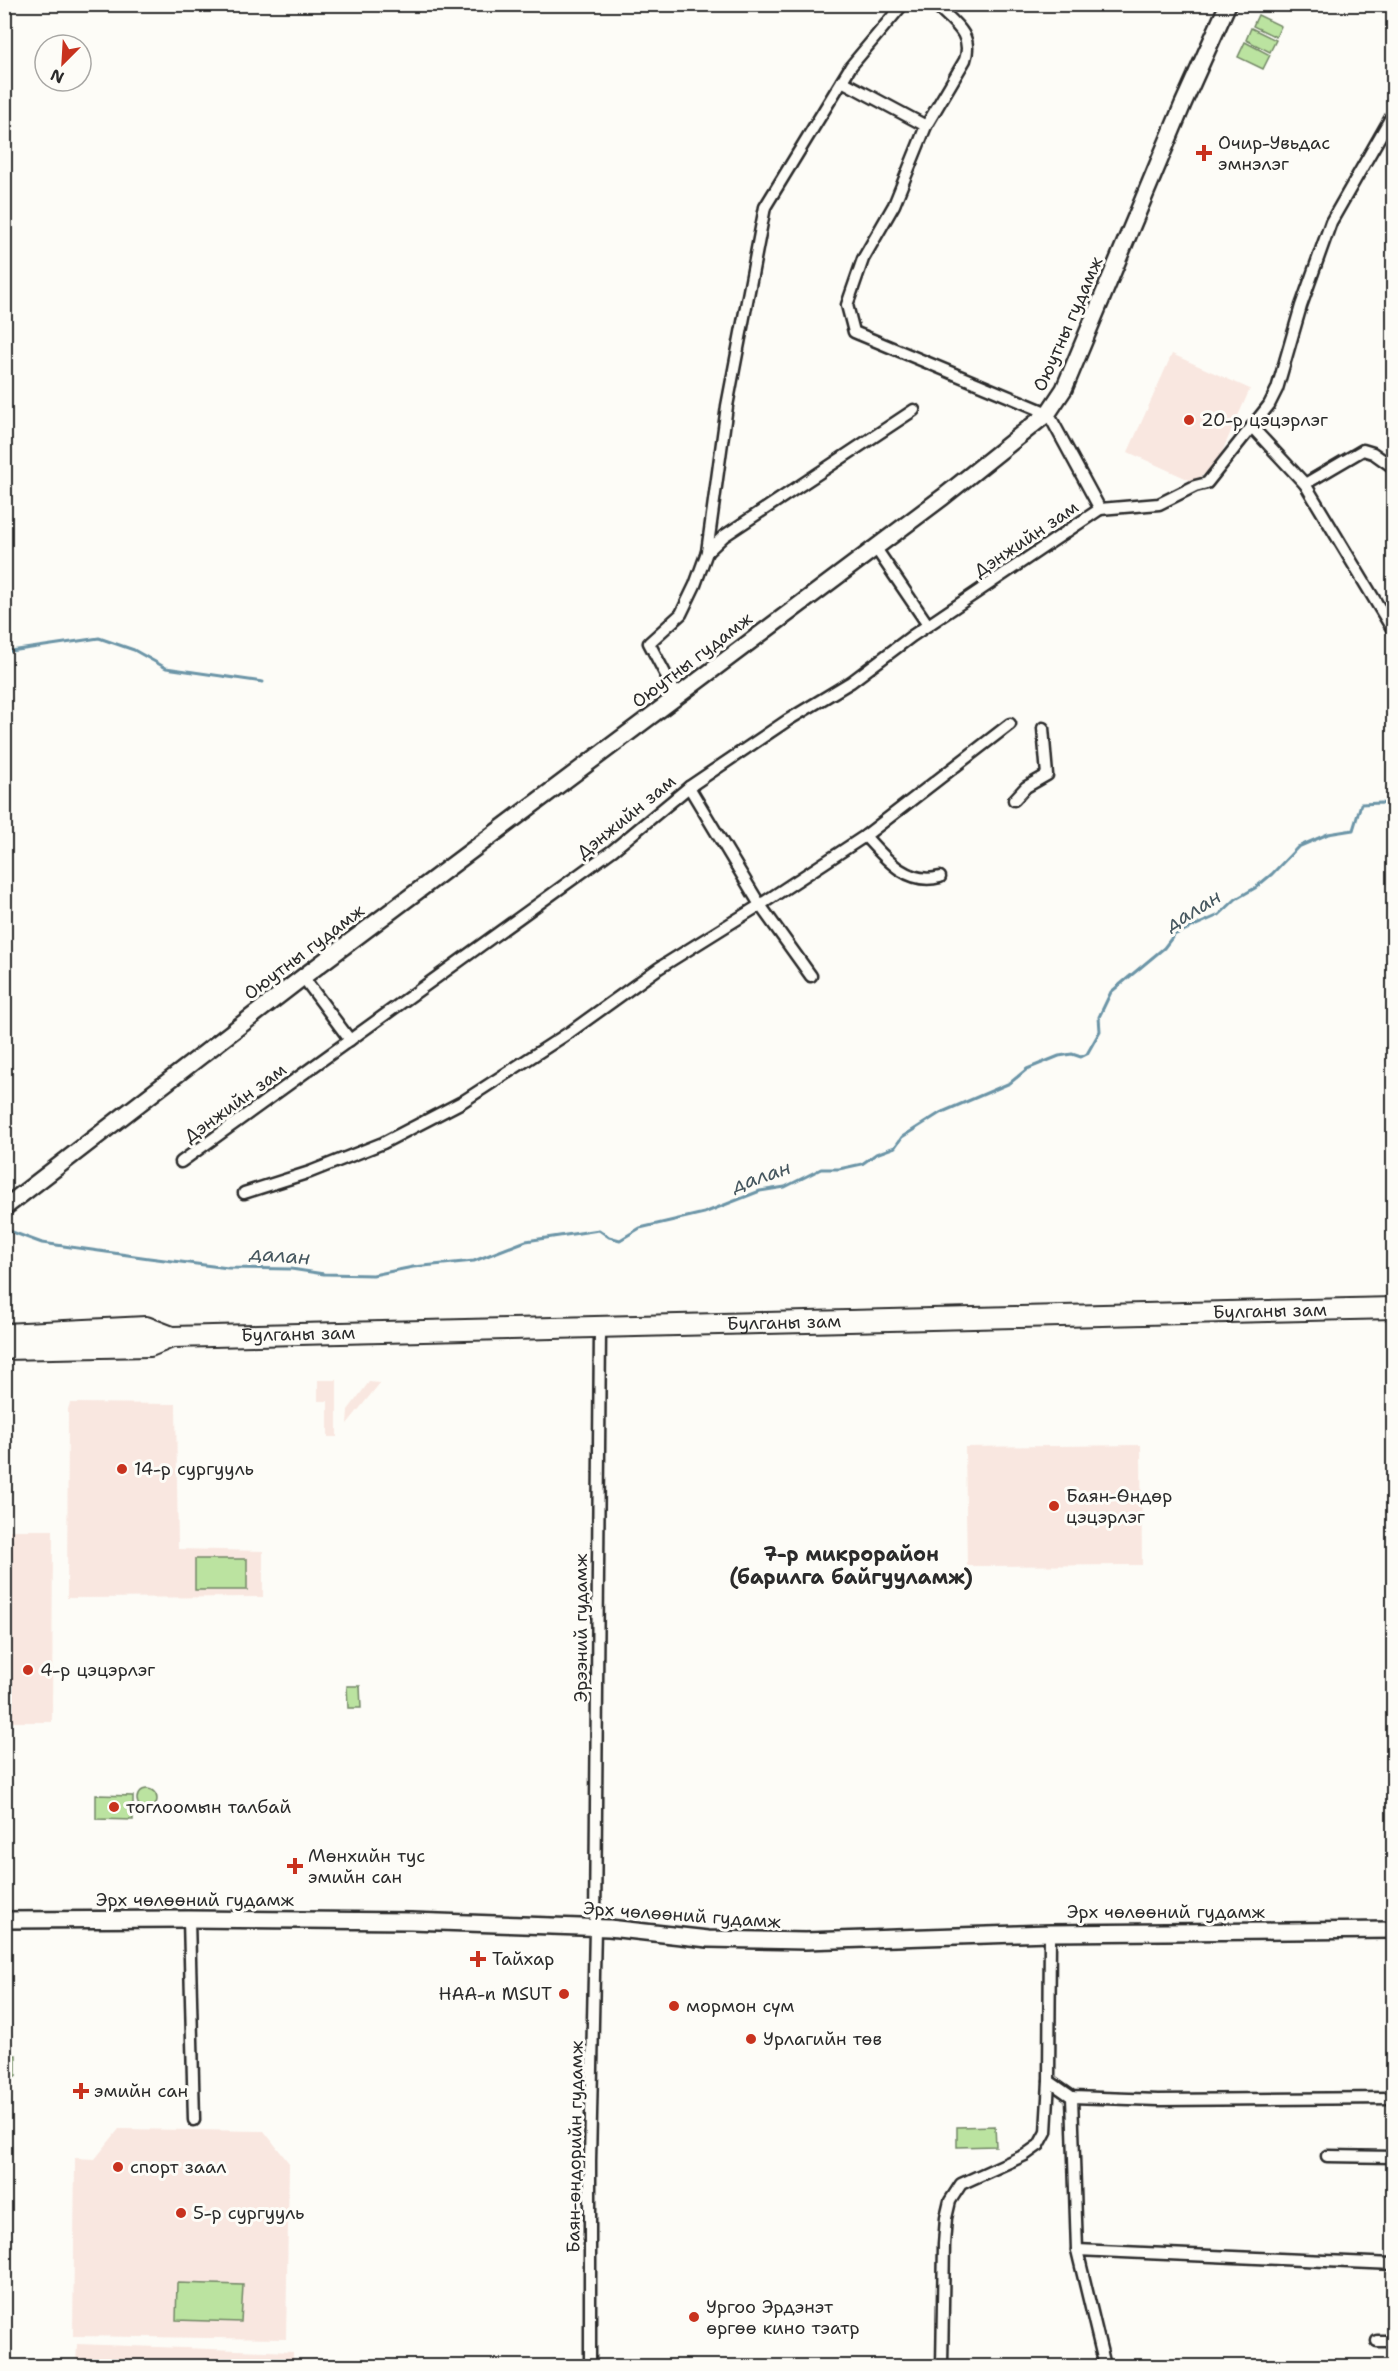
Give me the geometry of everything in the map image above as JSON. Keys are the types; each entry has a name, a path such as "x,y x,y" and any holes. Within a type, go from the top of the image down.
{"highway":[{"name":"Булганы зам","path":"4,1334 146,1328 172,1337 600,1329 1394,1308"},
{"name":"Булганы зам","path":"4,1349 150,1346 172,1337"}],"street":[{"path":"677,696 649,643 681,614 707,552 727,406 765,207 851,66 903,4"},
{"path":"935,4 964,33 968,50 965,60 926,126 894,205 863,259 847,306 854,332 1048,413 1100,509 1159,504 1195,486 1207,483 1269,405 1277,389 1301,306 1331,222 1394,112"},
{"name":"Оюутны гудамж","path":"4,1208 303,977 943,497 1048,413 1064,389 1183,104 1228,4"},
{"path":"842,81 926,126"},
{"path":"707,552 724,536 914,410"},
{"path":"1252,427 1305,484 1394,633"},
{"path":"1305,484 1363,450 1373,453 1394,468"},
{"name":"Дэнжийн зам","path":"181,1162 604,857 688,787 788,720 851,682 928,625 1100,509"},
{"path":"876,547 928,625"},
{"path":"244,1193 310,1172 383,1143 462,1102 570,1032 659,968 865,836 1010,724"},
{"path":"1014,800 1026,787 1047,775 1043,728"},
{"path":"688,787 760,905 811,976"},
{"path":"865,836 893,867 909,875 932,879 940,877"},
{"path":"303,977 350,1041"},
{"name":"Эрээний гудамж","path":"596,1928 600,1329"},
{"path":"189,1918 194,2120"},
{"name":"Эрх чөлөөний гудамж","path":"4,1920 189,1918 411,1921 596,1928 708,1939 805,1941 1050,1933 1394,1930"},
{"name":"Баян-өндорийн гудамж","path":"590,2367 590,2160 596,1928"},
{"path":"942,2367 944,2244 950,2201 961,2184 1024,2155 1039,2145 1046,2132 1049,2081 1050,1933"},
{"path":"1049,2081 1072,2097 1158,2100 1394,2098"},
{"path":"1072,2097 1077,2250 1105,2367"},
{"path":"1327,2156 1394,2157"},
{"path":"1077,2250 1394,2264"},
{"path":"1377,2341 1394,2341"}],"shaded area":[{"name":"20-р цэцэрлэг","path":"1172,354 1250,389 1216,465 1194,482 1128,452"},
{"path":"318,1380 337,1380 337,1437 328,1437 328,1401 318,1401"},
{"path":"369,1382 380,1383 347,1424 348,1410"},
{"name":"14-р сургууль","path":"70,1403 176,1404 178,1549 263,1551 263,1597 67,1598 68,1409"},
{"name":"Баян-Өндөр цэцэрлэг","path":"1141,1445 1142,1565 967,1566 965,1447"},
{"name":"4-р цэцэрлэг","path":"5,1530 53,1530 52,1722 5,1722"},
{"name":"5-р сургууль","path":"119,2129 264,2131 289,2163 286,2339 73,2336 75,2158 95,2159"},
{"path":"77,2344 293,2352 293,2366 76,2366"}],"green space":[{"path":"1258,15 1281,26 1276,37 1253,26"},
{"path":"1251,28 1276,40 1270,52 1246,40"},
{"path":"1245,42 1270,55 1263,69 1238,57"},
{"path":"195,1559 247,1559 247,1590 195,1590"},
{"path":"347,1686 360,1686 361,1708 348,1708"},
{"path":"147,1789 154,1792 157,1799 154,1806 147,1809 140,1806 137,1799 140,1792"},
{"name":"тоглоомын талбай","path":"96,1795 133,1796 133,1820 96,1819"},
{"path":"16,2055 16,2076 5,2076 5,2056"},
{"path":"995,2126 996,2146 957,2147 957,2127"},
{"path":"177,2283 243,2285 241,2322 176,2320"}],"waterway":[{"path":"4,652 99,638 134,650 166,668 263,682"},
{"name":"далан","path":"4,1229 42,1243 228,1268 291,1269 324,1274 373,1275 413,1267 474,1261 526,1241 599,1230 609,1237 620,1240 640,1228 704,1213 760,1191 785,1187 821,1169 839,1169 862,1164 876,1154 895,1147 902,1137 940,1113 1010,1083 1027,1069 1059,1056 1072,1054 1081,1057 1087,1054 1100,1031 1099,1017 1111,992 1164,948 1174,935 1219,915 1236,899 1255,888 1272,874 1298,847 1328,834 1353,830 1361,804 1381,803 1394,806"}],"place":[{"name":"Oчир-Увьдас эмнэлэг","path":"1204,153"},
{"name":"20-р цэцэрлэг","path":"1189,420"},
{"name":"14-р сургууль","path":"122,1469"},
{"name":"Баян-Өндөр цэцэрлэг","path":"1054,1506"},
{"name":"4-р цэцэрлэг","path":"28,1670"},
{"name":"тоглоомын талбай","path":"114,1807"},
{"name":"Мөнхийн тус эмийн сан","path":"295,1866"},
{"name":"Тайхар","path":"478,1959"},
{"name":"HAA-n MSUT","path":"564,1994"},
{"name":"мормон сүм","path":"674,2006"},
{"name":"Урлагийн төв","path":"751,2039"},
{"name":"эмийн сан","path":"81,2091"},
{"name":"спорт заал","path":"118,2167"},
{"name":"5-р сургууль","path":"181,2213"},
{"name":"Ургоо Эрдэнэт өргөө кино тэатр","path":"694,2317"}],"district":[{"name":"7-р микрорайон (барилга байгууламж)","path":"851,1566"}]}
